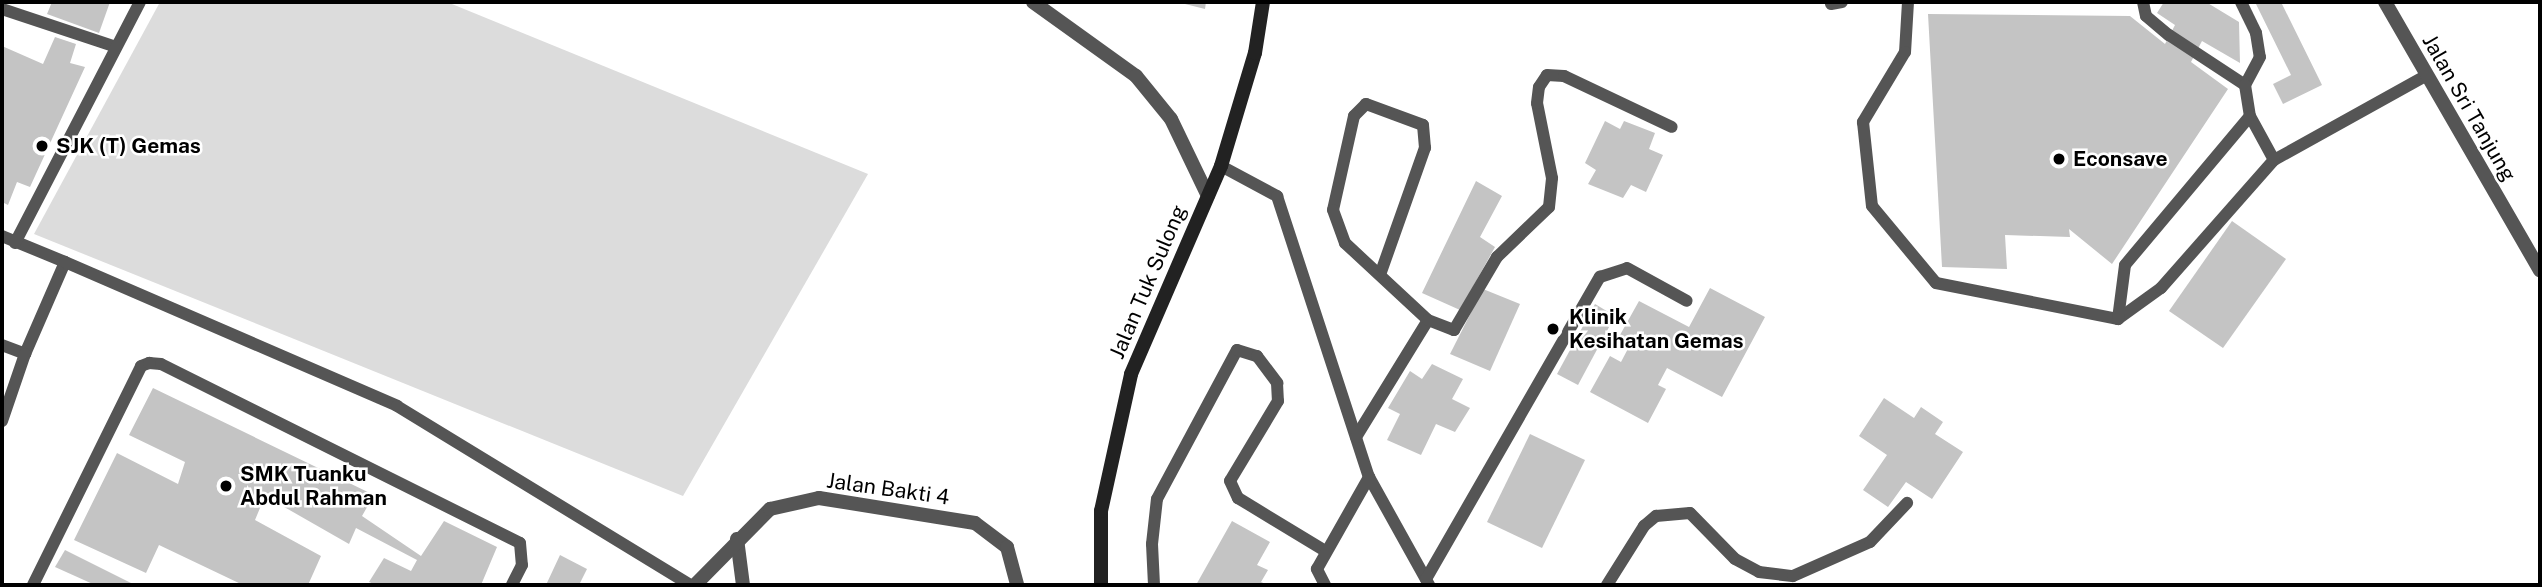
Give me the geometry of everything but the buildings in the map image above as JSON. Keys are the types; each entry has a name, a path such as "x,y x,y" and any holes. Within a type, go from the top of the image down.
{"street":[{"path":"1033,2 1136,76 1171,119 1208,195"},
{"name":"Jalan Tuk Sulong","path":"1101,585 1101,511 1128,387 1165,288 1220,166 1255,53 1263,2"},
{"name":"Jalan Sri Tanjung","path":"2385,2 2424,77 2540,270"},
{"name":"Jalan Bakti 4","path":"696,583 737,539 770,509 806,499 975,523 1007,547 1017,585"},
{"path":"737,539 743,585"}],"lane":[{"path":"15,243 140,2"},
{"path":"1908,2 1905,52 1863,122 1872,206 1936,283 2118,319 2161,288 2274,160 2424,77"},
{"path":"2143,2 2146,16 2169,36 2245,85"},
{"path":"2241,2 2256,33 2260,57 2245,85 2250,116 2274,160"},
{"path":"2,9 117,47"},
{"path":"1381,272 1425,148 1423,125 1366,104 1354,116 1333,210 1345,243 1381,272 1428,320 1454,330 1497,257 1549,208 1552,178 1537,103 1539,87 1547,75 1564,76 1672,127"},
{"path":"2118,319 2125,265 2250,116"},
{"path":"1220,166 1277,196 1368,477 1428,582"},
{"path":"2,236 397,406 696,583"},
{"path":"2,421 25,354 65,262"},
{"path":"1428,582 1600,277 1627,268 1687,301"},
{"path":"1356,437 1428,320"},
{"path":"2,345 25,354"},
{"path":"1154,585 1152,544 1157,499 1237,350 1257,356 1277,383 1278,401 1230,481 1238,498 1325,551"},
{"path":"33,585 141,366 149,363 162,364 520,542 522,565 512,585"},
{"path":"1325,585 1317,569 1368,477"},
{"path":"1607,585 1644,526 1656,516 1690,513 1735,559 1759,572 1793,576 1870,542 1907,503"}],"shaded area":[{"path":"160,2 447,2 868,174 683,496 34,234"}],"place":[{"name":"SJK (T) Gemas","path":"42,146"},
{"name":"Econsave","path":"2059,159"},
{"name":"Klinik Kesihatan Gemas","path":"1553,329"},
{"name":"SMK Tuanku Abdul Rahman","path":"226,486"}]}
